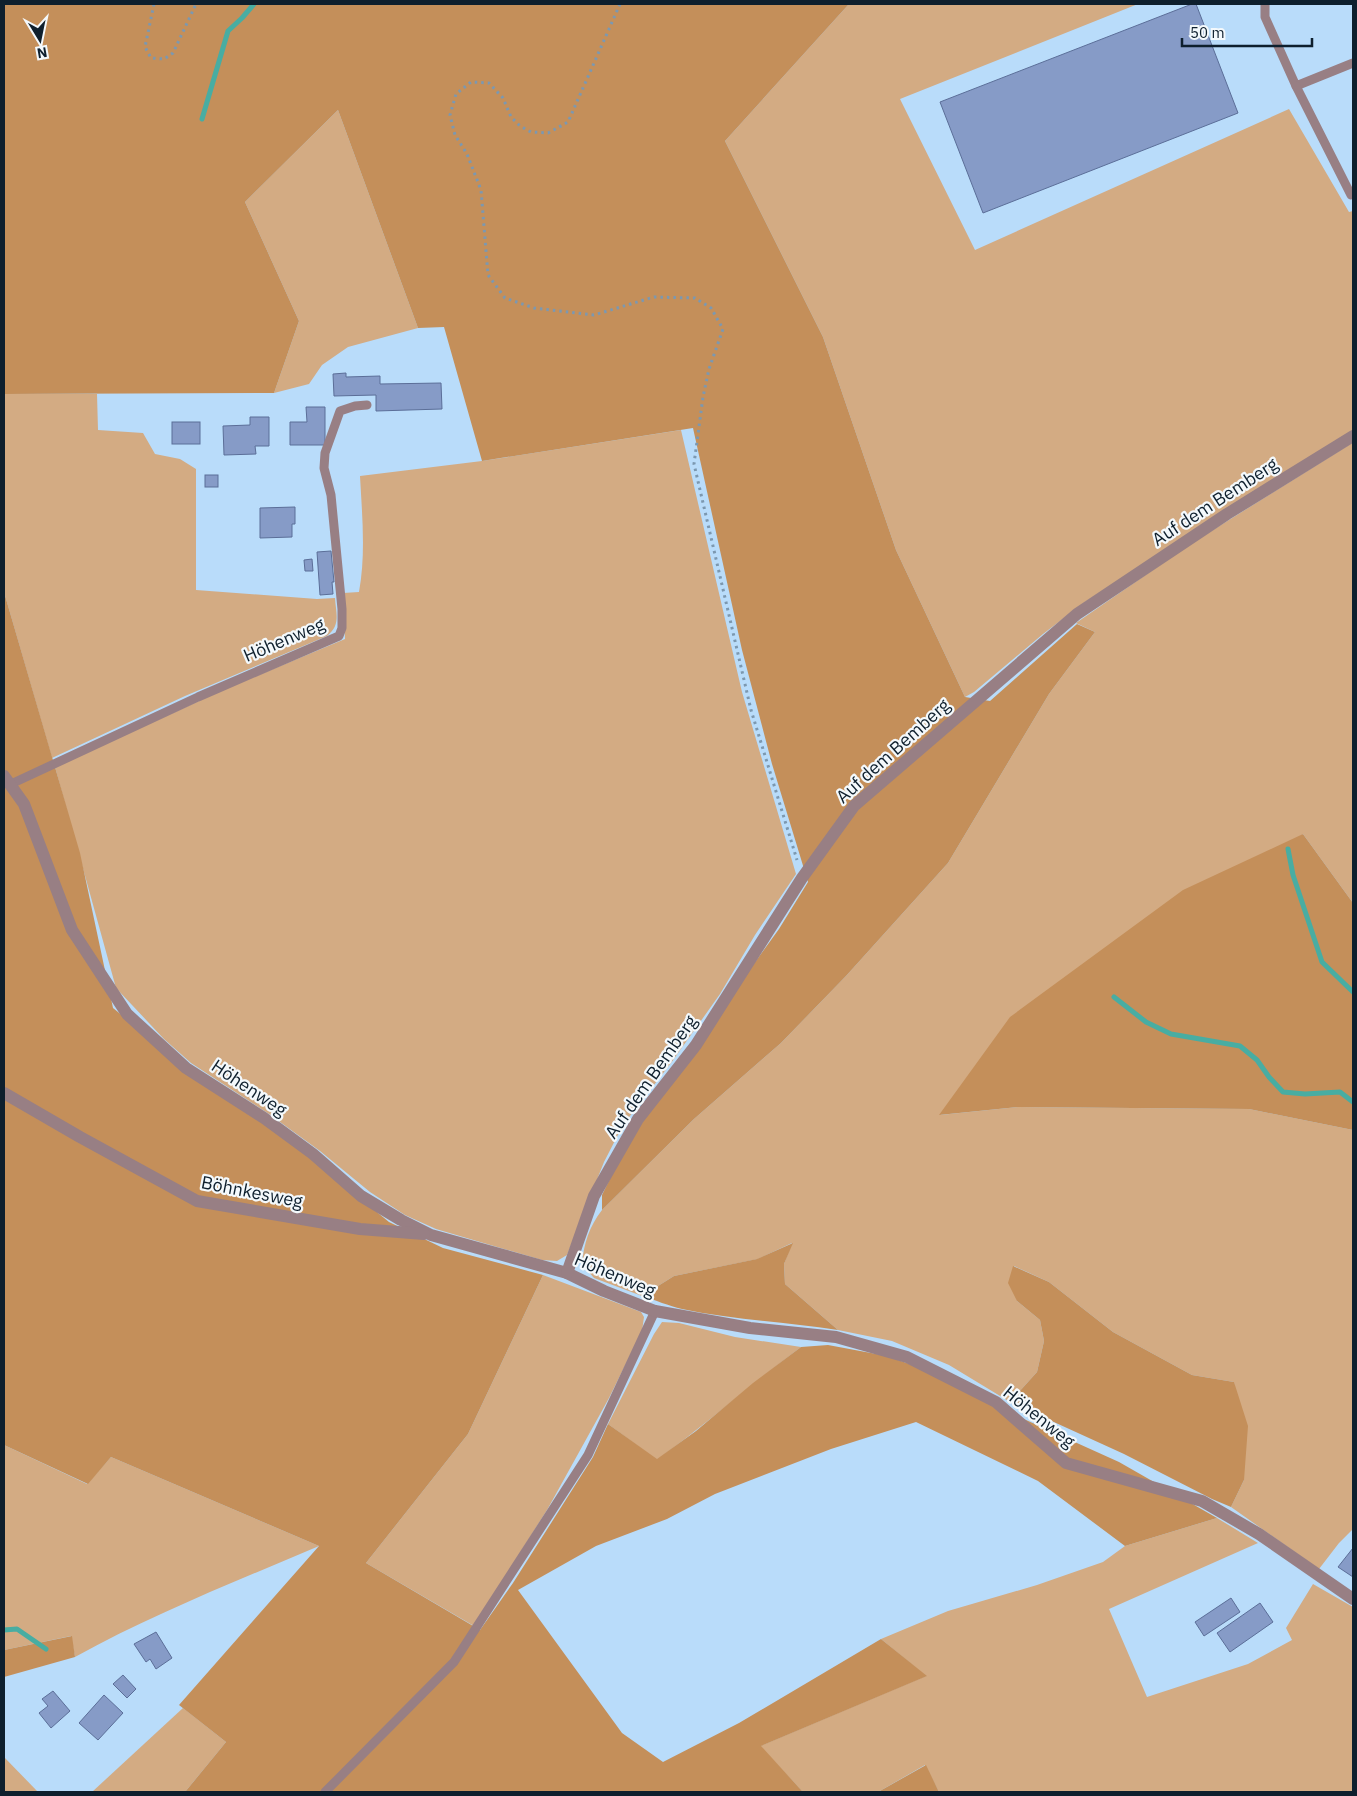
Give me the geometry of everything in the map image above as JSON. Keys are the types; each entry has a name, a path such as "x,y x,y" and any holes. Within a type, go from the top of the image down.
{"street":[{"name":"Auf dem Bemberg","path":"567,1273 594,1196 638,1119 696,1045 802,878 854,806 1077,614 1227,514 1353,436"},
{"name":"Höhenweg","path":"7,780 24,804 72,930 127,1014 186,1068 264,1118 313,1154 361,1196 431,1235 567,1273 604,1292 655,1311 750,1328 836,1337 907,1357 996,1402 1066,1463 1202,1501 1259,1534 1353,1599"},
{"name":"Böhnkesweg","path":"4,1093 80,1138 197,1201 360,1229 431,1235"}],"lane":[{"path":"1265,4 1265,16 1296,86 1351,195 1353,194"},
{"path":"1296,86 1353,63"},
{"name":"Höhenweg","path":"7,780 338,636 342,628 342,609 331,495 324,468 325,453 340,411 355,406 367,405"},
{"path":"325,1792 454,1662 588,1454 655,1311"}],"path":[{"path":"154,4 145,47 150,58 164,59 173,53 196,4"},
{"path":"620,4 568,122 548,133 531,132 520,126 511,117 502,98 489,83 471,82 456,94 450,115 455,135 466,154 481,190 488,275 505,298 534,308 594,315 654,296 695,298 711,308 723,329 709,369 703,397 694,464 751,710 802,878"}],"shaded area":[{"path":"4,4 849,4 725,141 823,337 896,550 965,697 990,701 1077,624 1095,632 1049,694 948,863 846,976 781,1043 694,1119 602,1210 602,1195 636,1126 779,929 808,882 772,764 742,650 693,428 482,461 444,327 418,328 338,110 245,202 299,321 274,393 4,394"},
{"path":"849,4 1138,4 900,99 975,250 1289,109 1349,212 1353,211 1353,431 1085,602 1043,634 974,692 965,697 896,550 823,337 725,141"},
{"path":"338,110 418,328 348,347 322,365 309,384 274,393 299,321 245,202"},
{"path":"4,394 97,394 98,430 143,433 155,454 180,459 196,469 196,590 317,599 335,598 337,619 334,628 327,636 185,696 52,758 4,592"},
{"path":"681,430 742,692 796,874 755,935 720,994 671,1063 623,1125 604,1162 567,1255 557,1261 542,1260 436,1229 405,1215 370,1192 320,1151 269,1114 191,1063 164,1039 116,988 55,767 225,689 345,639 343,593 359,592 361,578 363,534 360,476 482,461"},
{"path":"1352,443 1353,903 1303,834 940,1115 1018,1107 1249,1109 1353,1130 1353,1529 1339,1543 1319,1569 1231,1507 1244,1480 1234,1382 1192,1375 1113,1332 1049,1282 1014,1266 1017,1301 1040,1320 1044,1341 1037,1372 1010,1402 949,1365 892,1341 838,1330 785,1284 784,1264 792,1243 758,1259 674,1276 642,1296 594,1278 582,1264 588,1236 602,1210 694,1119 781,1043 846,976 948,863 1049,694 1095,632 1076,623 1189,545"},
{"path":"4,592 80,853 113,1008 188,1069 306,1154 389,1222 443,1248 543,1275 468,1434 366,1563 480,1630 513,1583 593,1457 608,1424 657,1459 696,1431 753,1383 801,1347 828,1345 887,1356 940,1375 1004,1410 1119,1462 1217,1518 1125,1546 1038,1481 916,1422 831,1449 715,1494 667,1519 596,1546 518,1590 622,1733 663,1762 739,1723 881,1639 927,1676 761,1746 803,1792 185,1792 226,1742 179,1705 319,1546 111,1457 88,1484 4,1445"},
{"path":"1303,834 1353,903 1353,1130 1249,1109 1018,1107 939,1115 1010,1017 1183,890"},
{"path":"793,1243 784,1264 785,1284 838,1330 702,1313 677,1308 642,1296 674,1276 757,1259"},
{"path":"1013,1266 1049,1282 1113,1332 1192,1375 1234,1382 1248,1426 1244,1480 1231,1507 1124,1454 1010,1402 1037,1372 1044,1341 1040,1320 1017,1301 1008,1283"},
{"path":"543,1275 641,1312 644,1317 642,1331 609,1398 547,1510 474,1626 366,1563 468,1434"},
{"path":"662,1322 679,1323 735,1337 801,1347 657,1460 608,1424"},
{"path":"4,1445 87,1484 111,1457 319,1546 134,1626 75,1657 71,1636 4,1650"},
{"path":"1217,1518 1258,1543 1109,1609 1147,1697 1248,1664 1292,1640 1286,1628 1313,1584 1353,1607 1353,1792 939,1792 925,1765 878,1792 803,1792 760,1746 926,1676 881,1639 948,1611 1037,1585 1103,1562 1125,1546"},
{"path":"72,1636 75,1657 4,1677 4,1650"},
{"path":"183,1708 226,1742 185,1792 92,1792"},
{"path":"4,1757 38,1792 4,1792"},
{"path":"926,1765 939,1792 878,1792"}],"building":[{"path":"1196,4 1238,113 983,213 940,102"},
{"path":"346,373 346,377 380,376 380,384 441,383 442,409 376,411 376,395 334,396 333,374"},
{"path":"306,407 325,407 325,445 290,445 290,422 307,422"},
{"path":"250,417 269,417 269,446 255,446 256,454 224,455 223,426 250,425"},
{"path":"172,422 200,422 200,444 172,444"},
{"path":"205,475 218,475 218,487 205,487"},
{"path":"295,507 295,524 292,524 292,537 260,538 260,508"},
{"path":"331,551 334,582 332,582 333,594 320,595 317,552"},
{"path":"312,559 313,571 305,571 304,560"},
{"path":"1353,1548 1353,1577 1338,1567"},
{"path":"1231,1598 1240,1612 1204,1636 1195,1622"},
{"path":"1260,1603 1273,1622 1230,1652 1217,1633"},
{"path":"156,1632 172,1658 156,1669 150,1659 146,1662 134,1644"},
{"path":"123,1675 136,1689 127,1698 113,1684"},
{"path":"53,1691 70,1711 51,1728 39,1713 48,1706 42,1699"},
{"path":"104,1695 123,1713 98,1740 79,1723"}],"waterway":[{"path":"202,119 228,31 254,4"},
{"path":"1288,849 1293,875 1322,962 1353,992"},
{"path":"1114,997 1146,1022 1171,1034 1240,1046 1257,1060 1283,1092 1305,1094 1340,1092 1353,1102"},
{"path":"4,1630 17,1629 46,1649"}]}
